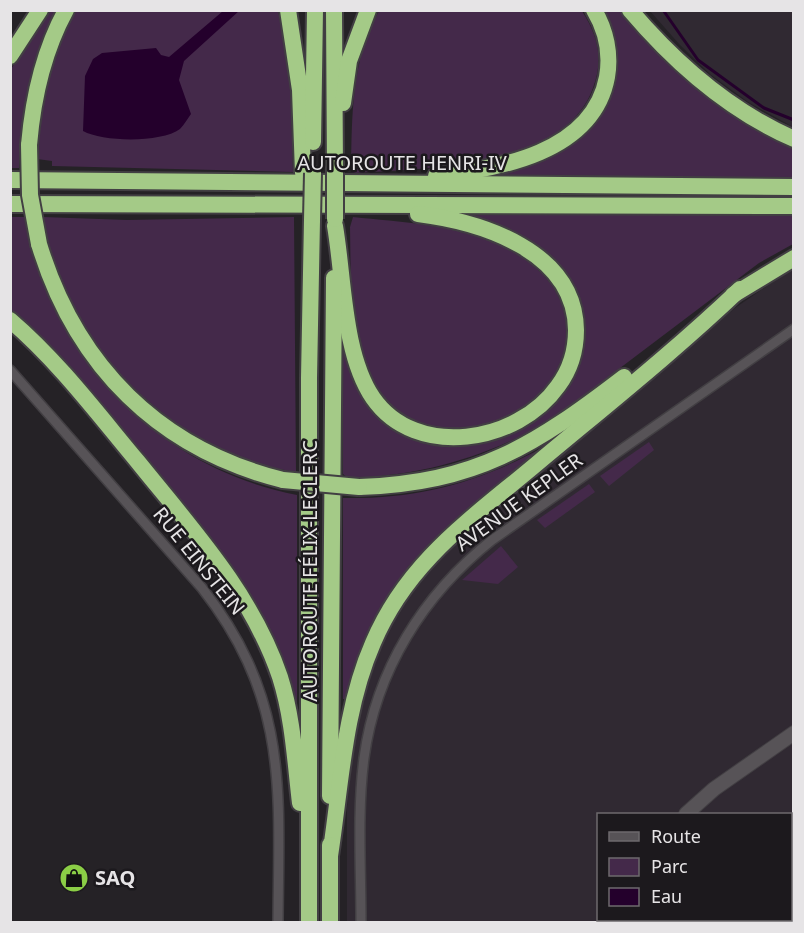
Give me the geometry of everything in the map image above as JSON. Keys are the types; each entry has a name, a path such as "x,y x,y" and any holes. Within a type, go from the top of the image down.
{"highway":[{"path":"10,56 40,10"},
{"path":"66,10 42,67 33,104 29,145 30,195 39,244 56,294 73,326 99,364 127,396 165,428 195,447 238,467 283,480 358,487 395,485 447,476 521,448 571,418 740,290 794,258"},
{"path":"288,10 300,90 308,173"},
{"path":"308,173 315,10"},
{"path":"334,10 335,222 354,357 368,390 391,417 423,435 456,438 502,426 546,399 559,385 569,366 576,335 572,304 554,273 526,249 481,228 442,217 364,206"},
{"path":"335,165 349,61 368,10"},
{"path":"362,184 495,167 541,151 569,134 592,111 606,81 608,61 606,40 594,10"},
{"path":"630,10 682,66 759,120 794,139"},
{"path":"642,10 676,51 727,99"},
{"name":"AUTOROUTE FÉLIX-LECLERC","path":"308,173 309,922"},
{"name":"AUTOROUTE HENRI-IV","path":"10,180 794,187"},
{"path":"10,204 794,206"},
{"name":"AUTOROUTE FÉLIX-LECLERC","path":"330,922 330,529 335,222"},
{"path":"330,856 348,731 362,671 379,629 413,574 457,529 697,330 740,290"},
{"path":"10,320 65,374 134,458 221,567 256,621 280,679 291,725 309,882"}],"street":[{"name":"AVENUE KEPLER","path":"361,922 362,791 369,731 388,673 426,606 467,561 499,536 794,329"},
{"name":"RUE EINSTEIN","path":"10,370 202,588 231,626 242,647 262,696 275,756 279,804 278,922"},
{"path":"687,813 714,789 794,733"}],"shaded area":[{"path":"650,11 793,11 793,127 748,102 711,75"},
{"path":"793,268 793,922 347,922 347,808 353,749 364,692 378,650 398,611 441,555 505,498 735,308"}],"green space":[{"path":"49,11 56,11 40,48 29,87 22,127 19,168 11,168 11,69"},
{"path":"76,11 278,11 290,70 293,172 52,166 52,161 37,159 41,121 53,64"},
{"path":"379,11 582,11 598,48 598,67 593,88 577,115 554,135 524,149 490,159 454,165 351,172 353,109 358,69 363,49"},
{"path":"602,11 620,11 658,52 721,107 768,137 793,149 793,181 480,179 533,163 609,94"},
{"path":"468,213 793,214 793,244 759,263 550,421 526,434 477,454 428,469 348,478 343,474 343,334 353,367 415,438 524,422 574,367 569,283 467,217"},
{"path":"10,217 25,217 38,267 58,315 85,358 118,398 156,432 199,460 246,481 297,495 297,705 293,705 261,617 245,587 62,362 11,310"},
{"path":"43,217 127,220 294,217 296,472 251,461 208,442 167,416 129,384 97,346 71,306 53,262"},
{"path":"353,217 425,225 461,232 495,243 534,266 550,283 561,302 567,337 558,368 538,395 510,415 478,427 444,431 412,423 386,402 364,363 358,341 351,271 350,227"},
{"path":"649,442 654,450 609,486 600,476"},
{"path":"542,448 545,452 457,518 418,557 401,578 387,601 349,699 343,699 343,498 397,496 446,486 494,471"},
{"path":"589,484 595,492 545,528 537,520"},
{"path":"501,546 518,567 498,584 462,580"}],"water":[{"path":"223,11 239,11 184,61 179,80 191,114 180,129 171,134 146,139 117,139 92,135 83,131 85,76 93,59 102,53 156,48 161,55 169,57"}],"waterway":[{"path":"663,10 698,60 764,108 794,120"}],"place":[{"name":"SAQ","path":"74,878"}]}
